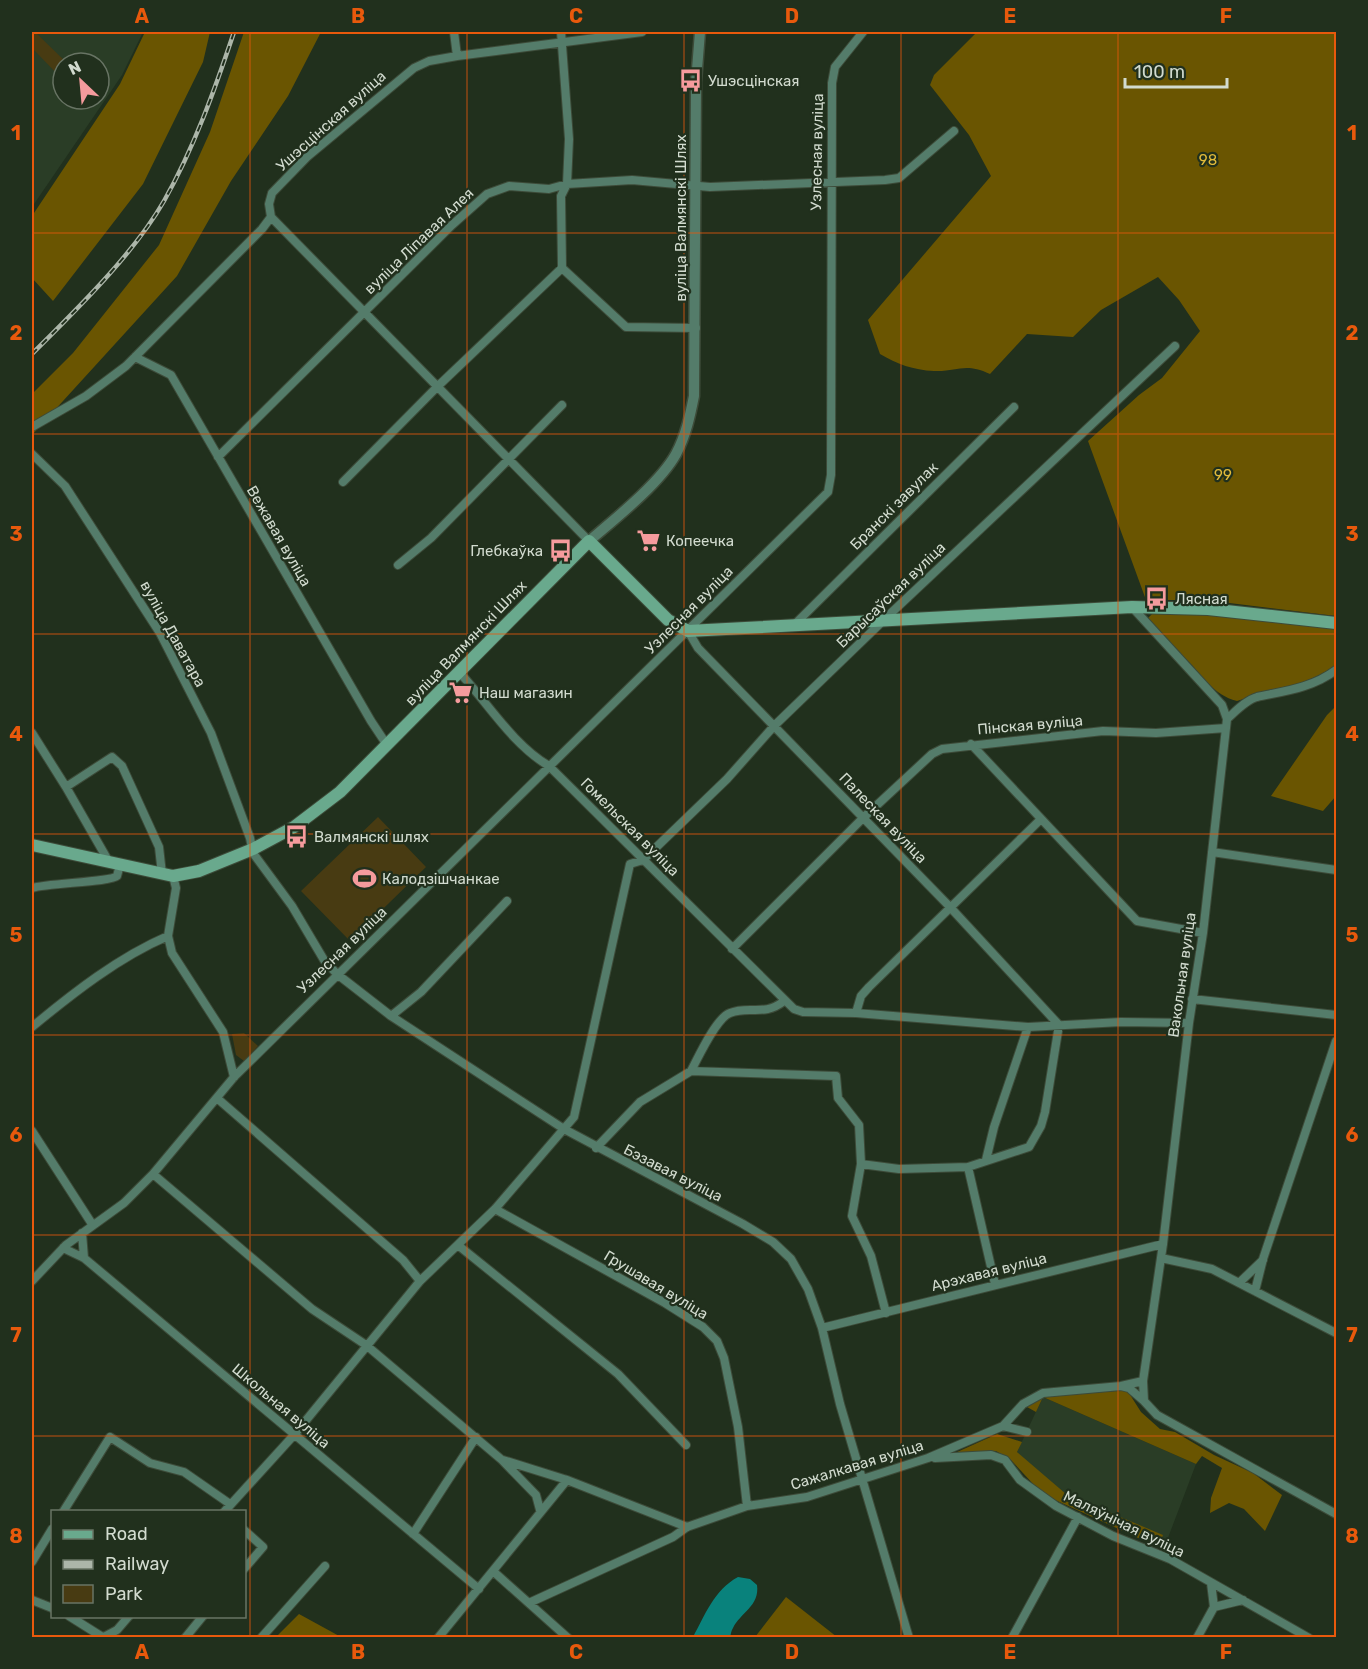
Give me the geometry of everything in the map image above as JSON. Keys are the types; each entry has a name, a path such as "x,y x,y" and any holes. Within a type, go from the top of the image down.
{"main road":[{"path":"589,541 668,620 688,631 1132,607 1208,609 1336,622"},
{"name":"вуліца Валмянскі Шлях","path":"32,845 168,875 205,869 253,849 309,817 340,792 589,541"}],"street":[{"path":"454,32 457,56"},
{"path":"561,32 569,139 567,183 561,196 562,268 626,327 696,328"},
{"name":"Ушэсцінская вуліца","path":"271,217 269,204 272,193 341,128 414,68 429,61 457,56 642,32"},
{"name":"вуліца Валмянскі Шлях","path":"589,541 623,511 675,456 687,430 694,396 698,185 696,82 700,32"},
{"name":"Узлесная вуліца","path":"32,1281 63,1248 92,1224 124,1203 153,1174 218,1099 234,1077 828,492 831,475 832,83 835,67 863,32"},
{"name":"вуліца Ліпавая Алея","path":"218,457 487,194 509,186 549,189 567,183 632,180 710,187 899,178 954,131"},
{"path":"32,427 86,396 135,357 232,261 271,217 366,311 437,387 589,541"},
{"path":"343,482 437,387 562,268"},
{"name":"Барысаўская вуліца","path":"630,864 643,860 727,779 774,726 1175,346"},
{"name":"Вежавая вуліца","path":"135,357 171,375 387,745"},
{"path":"399,564 430,538 562,405"},
{"name":"Бранскі завулак","path":"794,625 1014,407"},
{"name":"вуліца Даватара","path":"32,454 64,486 160,633 211,733 253,849"},
{"path":"1132,607 1222,705 1227,724 1257,697 1291,692 1328,677 1336,670"},
{"name":"Палеская вуліца","path":"688,631 698,648 950,906 1059,1025"},
{"name":"Гомельская вуліца","path":"459,672 500,721 540,761 549,766 784,1001"},
{"name":"Пінская вуліца","path":"732,949 863,818 932,754 950,746 1103,731 1156,733 1227,724"},
{"name":"Вакольная вуліца","path":"1143,1381 1163,1244 1192,999 1203,933 1227,724"},
{"path":"32,733 115,863 117,876 111,880 73,881 32,888"},
{"path":"971,744 1137,921 1203,933"},
{"path":"66,786 112,758 122,766 159,847 168,875 176,888 168,936 172,953 222,1032 234,1077"},
{"path":"856,1013 861,996 869,987 1040,820"},
{"name":"Бэзавая вуліца","path":"253,849 292,906 324,960 337,974 391,1016 564,1129 773,1242 791,1259 800,1274 822,1328 840,1404 909,1637"},
{"path":"64,1510 110,1437 150,1463 184,1472 227,1508 294,1435 420,1281 495,1209 564,1129 574,1117 633,849"},
{"path":"1212,852 1336,870"},
{"path":"391,1016 421,992 507,901"},
{"path":"32,1027 65,1000 152,943 168,936"},
{"path":"1192,999 1336,1015"},
{"path":"596,1148 640,1102 691,1071 721,1018 730,1012 764,1011 784,1001 803,1012 856,1013 1028,1028 1059,1025 1189,1023"},
{"path":"861,1164 899,1169 968,1167 1029,1148 1041,1126 1059,1025"},
{"path":"986,1160 994,1127 1028,1028"},
{"path":"1255,1291 1263,1259 1336,1041"},
{"path":"691,1071 836,1076 838,1098 859,1125 861,1164 852,1216 871,1256 886,1313"},
{"path":"218,1099 403,1260 420,1281"},
{"path":"32,1131 92,1224"},
{"path":"968,1167 995,1284"},
{"path":"153,1174 312,1309 366,1345 476,1437 536,1495 540,1510"},
{"name":"Грушавая вуліца","path":"495,1209 665,1303 703,1328 717,1341 724,1358 738,1427 747,1506"},
{"path":"82,1233 84,1258"},
{"name":"Арэхавая вуліца","path":"822,1328 1163,1244"},
{"path":"459,1246 618,1374 686,1445"},
{"name":"Школьная вуліца","path":"63,1248 84,1258 479,1589"},
{"path":"1161,1258 1212,1269 1336,1333"},
{"path":"1239,1283 1263,1259"},
{"path":"1143,1381 1144,1401"},
{"name":"Сажалкавая вуліца","path":"531,1602 673,1537 687,1527 747,1506 807,1497 928,1458 1003,1426 1023,1404 1043,1393 1121,1386 1143,1381"},
{"path":"1121,1386 1129,1388 1157,1414 1336,1514"},
{"path":"1003,1426 1027,1432"},
{"path":"413,1534 476,1437"},
{"name":"Маляўнічая вуліца","path":"928,1458 998,1456 1005,1460 1029,1488 1078,1517 1113,1536 1170,1559 1309,1638"},
{"path":"502,1460 567,1480 687,1527"},
{"path":"438,1638 494,1572 540,1510 567,1480"},
{"path":"1012,1638 1078,1517"},
{"path":"32,1562 51,1531"},
{"path":"246,1532 263,1547 246,1567"},
{"path":"261,1638 325,1566"},
{"path":"494,1572 531,1602 568,1638"},
{"path":"1197,1638 1214,1607 1211,1583"},
{"path":"32,1600 51,1608"},
{"path":"1214,1607 1243,1600"},
{"path":"71,1618 103,1637 117,1630 128,1618"},
{"path":"185,1638 202,1618"}],"shaded area":[{"path":"32,32 143,32 122,75 111,91 111,51 51,51 51,111 97,111 32,207"},
{"path":"1043,1397 1196,1464 1166,1543 1054,1493 1017,1452"}],"green space":[{"path":"32,32 35,32 55,51 51,51 51,68 32,48"},
{"path":"145,32 210,32 203,62 143,184 53,301 32,278 32,216 102,111 111,111 111,98"},
{"path":"244,32 321,32 288,96 231,181 177,276 32,435 32,394 73,353 159,245 210,132"},
{"name":"98","path":"977,32 1336,32 1336,616 1205,600 1146,600 1088,441 1139,395 1162,378 1200,331 1179,300 1158,277 1101,310 1073,337 1027,334 990,374 967,368 934,371 912,368 880,354 868,320 991,176 969,135 930,85 934,75"},
{"path":"1204,612 1336,627 1336,665 1313,678 1288,687 1237,701 1229,698 1209,684 1161,635 1148,618 1153,613"},
{"path":"1336,706 1336,796 1323,811 1271,796 1327,715"},
{"name":"Калодзішчанкае","path":"378,817 426,867 350,941 301,891"},
{"path":"244,1033 258,1046 244,1061 236,1055 232,1034"},
{"path":"1127,1390 1141,1412 1160,1429 1175,1432 1214,1455 1253,1473 1282,1495 1265,1531 1244,1509 1229,1503 1210,1513 1211,1498 1222,1468 1202,1456 1196,1464 1043,1397"},
{"path":"1043,1397 1036,1412 1027,1407"},
{"path":"997,1434 1022,1442 1017,1452 1066,1494 1163,1535 1158,1547 1053,1499 1035,1486 1011,1460 996,1451 955,1453"},
{"path":"786,1597 837,1637 755,1637"},
{"path":"299,1614 341,1637 276,1637"}],"water":[{"path":"738,1577 750,1579 757,1585 757,1592 753,1604 736,1623 730,1637 693,1637 716,1596"}],"railway":[{"path":"32,354 120,262 164,201 194,139 234,32"}],"place":[{"name":"Ушэсцінская","path":"690,81"},
{"name":"Копеечка","path":"648,541"},
{"name":"Глебкаўка","path":"561,551"},
{"name":"Лясная","path":"1157,599"},
{"name":"Наш магазин","path":"461,693"},
{"name":"Валмянскі шлях","path":"296,837"},
{"name":"Калодзішчанкае","path":"364,879"}],"park label":[{"name":"99","path":"1223,475"}]}
